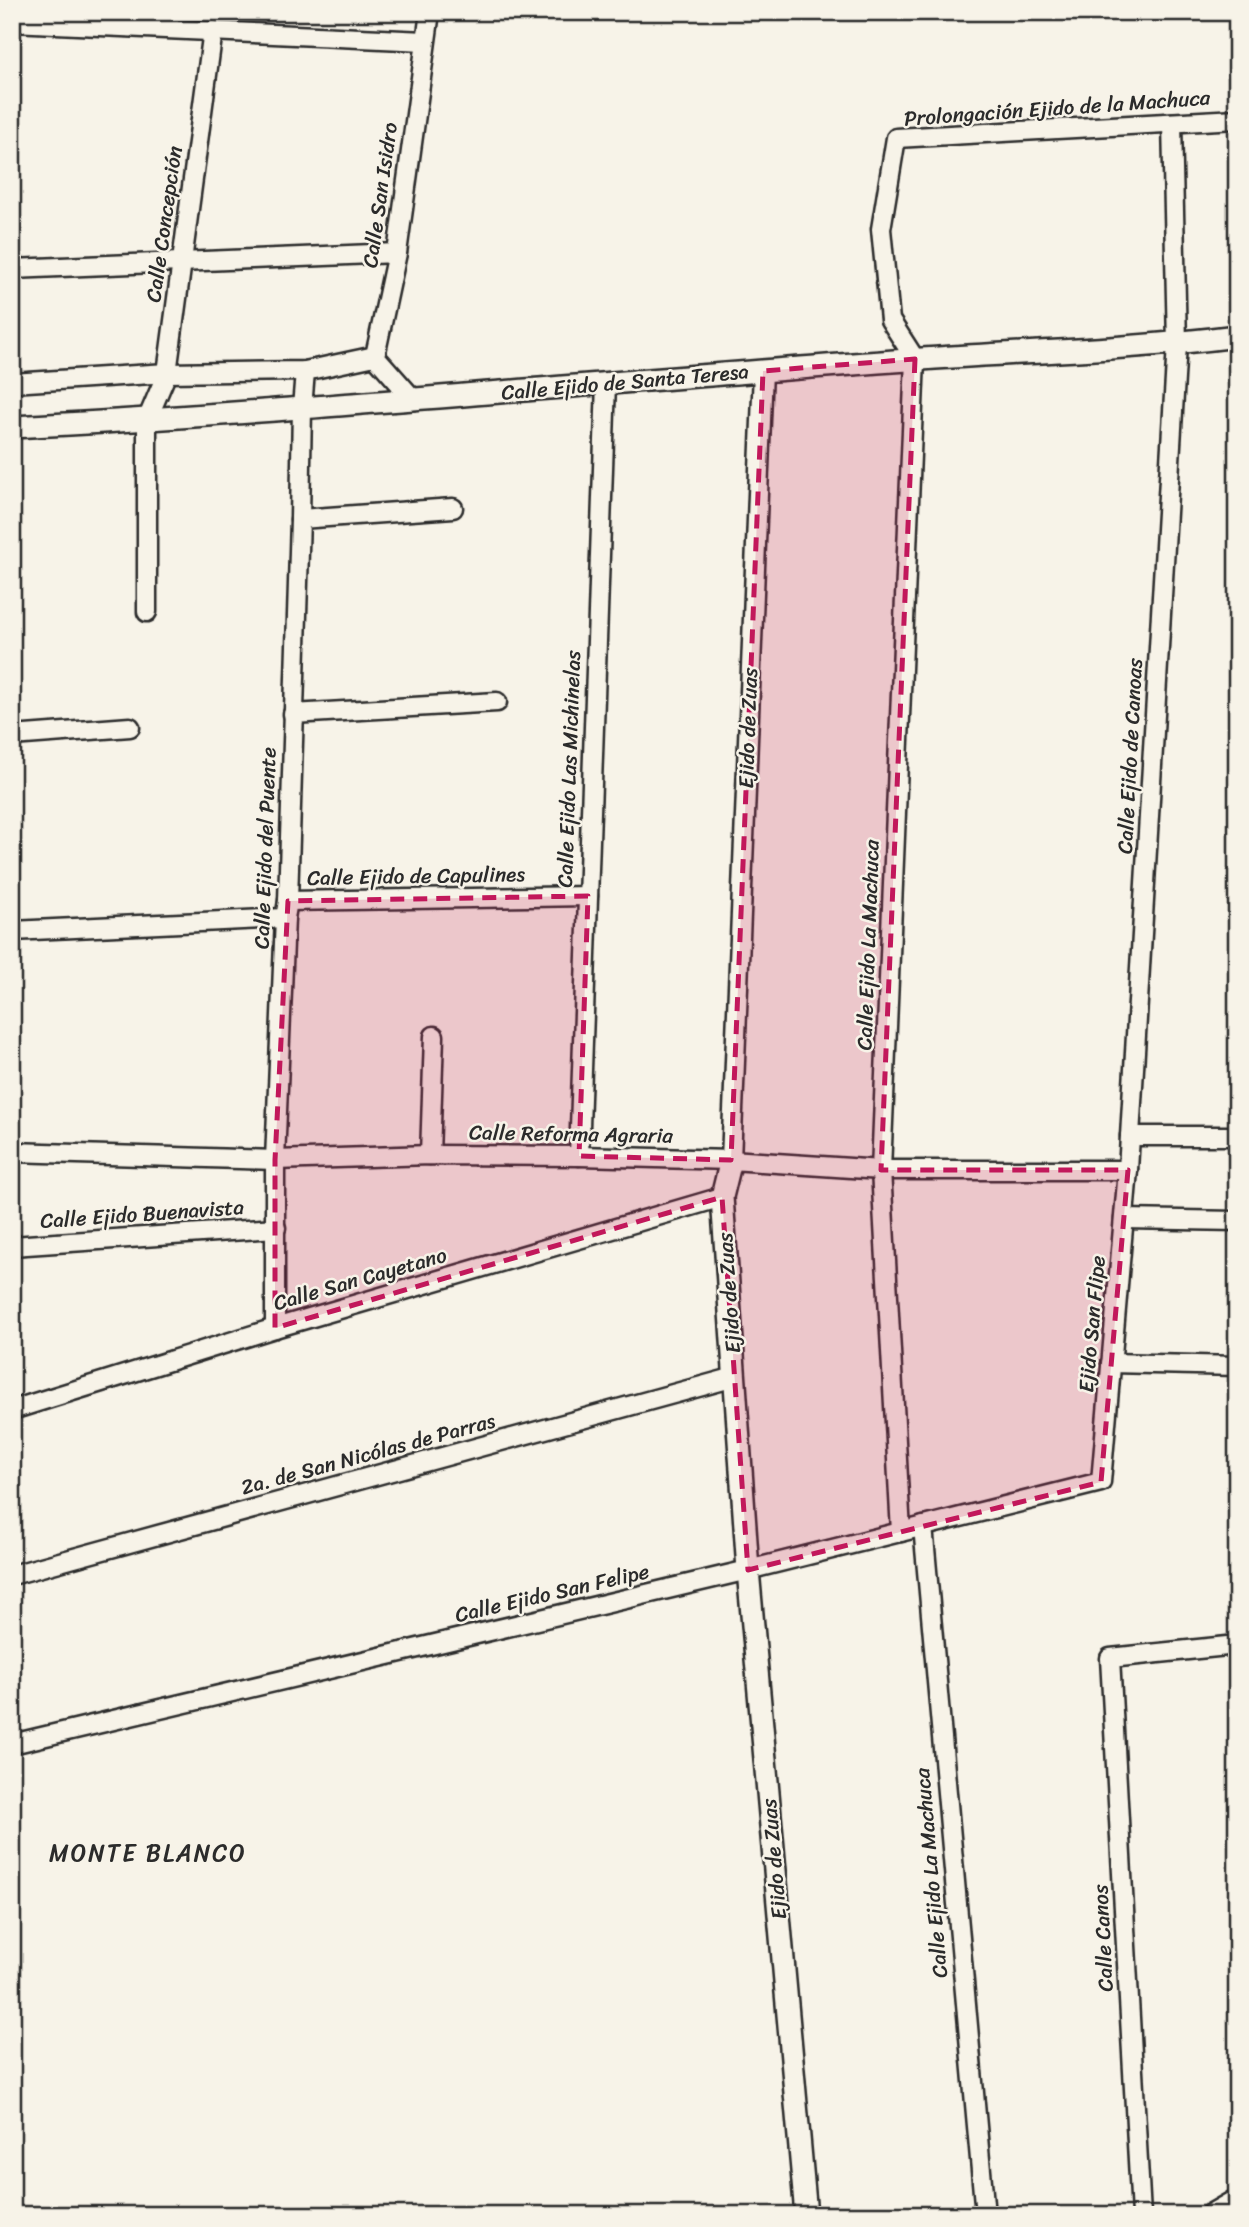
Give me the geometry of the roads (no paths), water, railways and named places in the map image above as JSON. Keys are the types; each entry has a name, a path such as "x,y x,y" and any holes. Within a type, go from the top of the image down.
{"street":[{"name":"Calle San Isidro","path":"375,355 397,253 430,12"},
{"path":"12,22 425,41"},
{"name":"Calle Concepción","path":"147,420 167,373 213,30"},
{"name":"Prolongación Ejido de la Machuca","path":"915,359 890,320 881,229 896,138 1237,119"},
{"name":"Calle Ejido de Canoas","path":"1128,1170 1177,344 1172,123"},
{"path":"12,269 397,253"},
{"name":"Calle Ejido de Santa Teresa","path":"12,427 414,400 915,359 1177,344 1237,336"},
{"path":"12,383 167,373 305,371 375,355 414,400"},
{"name":"Calle Ejido La Machuca","path":"901,1532 881,1170 915,359"},
{"name":"Calle Ejido del Puente","path":"275,1328 275,1160 305,371"},
{"name":"Ejido de Zuas","path":"763,371 731,1160 722,1197 748,1570 806,2215"},
{"name":"Calle Ejido Las Michinelas","path":"579,1156 606,383"},
{"path":"147,420 147,612"},
{"path":"300,519 453,508"},
{"path":"293,714 497,702"},
{"path":"12,736 130,727"},
{"name":"Calle Ejido de Capulines","path":"12,931 286,909 588,896"},
{"path":"430,1155 435,1035"},
{"path":"1130,1136 1237,1136"},
{"name":"Calle Reforma Agraria","path":"12,1152 275,1160 430,1155 579,1156 731,1160 881,1170 1128,1170"},
{"name":"Ejido San Flipe","path":"1101,1482 1128,1170"},
{"name":"Calle San Cayetano","path":"12,1410 275,1328 722,1197"},
{"path":"1124,1219 1237,1222"},
{"name":"Calle Ejido Buenavista","path":"12,1246 276,1228"},
{"path":"1111,1363 1237,1366"},
{"name":"2a. de San Nicólas de Parras","path":"12,1574 735,1377"},
{"name":"Calle Ejido San Felipe","path":"12,1744 748,1570 1101,1482"},
{"name":"Calle Ejido La Machuca","path":"923,1526 985,2215"},
{"name":"Calle Canos","path":"1141,2215 1110,1658 1237,1645"},
{"path":"1210,2215 1237,2200"}],"district":[{"name":"MONTE BLANCO","path":"148,1853"}]}
